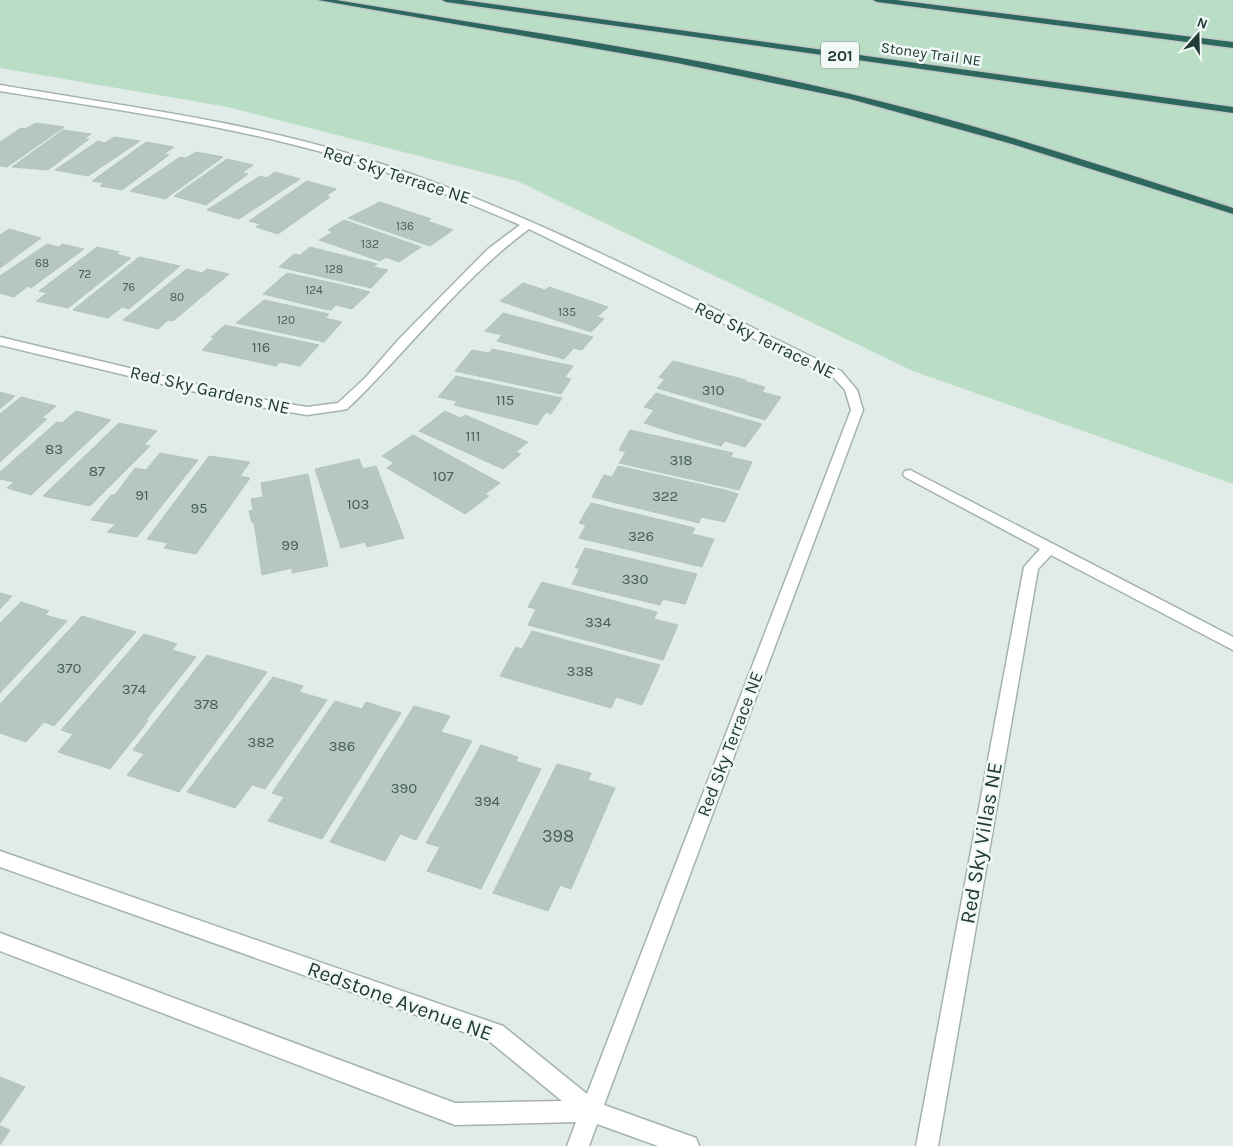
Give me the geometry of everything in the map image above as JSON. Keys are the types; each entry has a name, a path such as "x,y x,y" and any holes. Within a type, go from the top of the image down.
{"highway":[{"path":"322,0 638,53 804,86 1003,136 1233,211"},
{"name":"Stoney Trail NE","path":"446,0 1233,110"},
{"path":"877,0 1233,45"}],"street":[{"name":"Red Sky Terrace NE","path":"8,92 257,133 325,150 395,171 482,203 528,224 837,374 850,386 856,396 857,410 578,1146"},
{"name":"Red Sky Gardens NE","path":"0,341 254,402 307,411 342,406 369,381 403,342 492,251 528,224"},
{"path":"910,474 1233,644"},
{"name":"Red Sky Villas NE","path":"927,1146 1031,567 1050,548"},
{"name":"Redstone Avenue NE","path":"0,859 496,1033 590,1111"},
{"path":"0,942 455,1114 590,1111 688,1146"}],"green space":[{"path":"0,0 1233,0 1233,484 913,371 517,181 228,107 0,68"}],"building":[{"path":"36,123 64,127 7,167 0,166 0,142 21,128 25,129"},
{"path":"63,130 91,134 84,139 89,139 48,170 12,167"},
{"path":"114,137 140,141 88,176 55,170 98,141 105,143"},
{"path":"146,142 174,147 164,154 169,155 122,190 100,186 104,183 92,181"},
{"path":"196,152 223,157 165,199 130,191 180,157 186,158"},
{"path":"227,159 253,165 242,173 248,174 206,205 174,196"},
{"path":"275,172 300,179 239,219 207,210 260,176 267,178"},
{"path":"307,181 336,189 326,196 330,197 278,234 256,227 260,224 249,221"},
{"path":"380,202 431,219 427,221 453,230 430,246 348,218"},
{"path":"344,220 421,247 399,262 386,257 380,261 319,240 333,232 328,230"},
{"path":"9,229 41,238 0,268 0,235"},
{"path":"47,244 59,247 62,244 84,249 31,288 28,286 14,297 0,293 0,276"},
{"path":"97,247 119,252 116,254 131,258 68,308 36,301 47,293 39,291"},
{"path":"310,247 377,264 373,267 388,270 371,288 279,267 294,254 300,255"},
{"path":"139,257 180,266 129,309 122,307 108,318 73,310"},
{"path":"187,269 202,273 207,269 229,274 173,321 168,320 158,329 123,320"},
{"path":"287,273 370,292 352,309 336,305 331,310 263,294"},
{"path":"523,283 545,290 549,287 608,307 597,317 604,319 591,332 500,301"},
{"path":"264,300 329,314 325,318 342,322 324,342 236,323"},
{"path":"503,313 593,337 582,350 574,348 564,359 497,341 502,335 485,331"},
{"path":"225,325 319,345 300,366 280,362 276,366 202,350 214,338 211,337"},
{"path":"492,349 573,366 565,377 571,379 561,394 455,371 472,350 489,353"},
{"path":"673,361 746,380 744,381 765,387 762,392 781,397 765,420 657,388 665,379 659,377"},
{"path":"456,376 562,398 551,414 546,412 537,425 454,405 457,401 438,397"},
{"path":"0,392 15,396 0,409"},
{"path":"656,393 762,424 745,447 725,441 721,446 675,433 644,423 654,410 644,407"},
{"path":"21,397 56,406 42,418 47,419 0,462 0,414"},
{"path":"76,411 111,420 31,495 7,488 14,482 0,479 0,472 57,422 62,423"},
{"path":"445,411 460,418 465,415 528,442 516,452 521,454 503,469 419,431"},
{"path":"119,423 157,431 144,445 150,446 90,506 43,496"},
{"path":"630,430 733,453 730,457 752,462 739,490 619,463 626,452 619,450"},
{"path":"413,435 500,483 485,494 489,496 465,514 387,468 394,463 382,456"},
{"path":"160,453 198,460 137,537 107,532 116,524 91,520 111,495 118,491 135,468 146,470"},
{"path":"209,456 250,462 240,476 250,478 196,554 164,548 168,543 147,539"},
{"path":"359,459 363,469 376,466 404,538 367,547 365,542 341,548 315,469"},
{"path":"618,466 738,494 725,522 701,517 699,523 592,497 604,475 612,477"},
{"path":"308,474 328,566 292,573 292,568 262,575 254,523 252,523 249,511 253,510 251,499 263,497 261,483"},
{"path":"591,503 695,528 692,534 714,539 702,567 579,538 586,525 579,523"},
{"path":"585,548 697,574 685,604 663,599 660,605 572,584 580,568 575,568"},
{"path":"542,582 657,612 654,619 678,625 663,660 528,625 536,609 528,607"},
{"path":"0,593 12,596 0,609"},
{"path":"21,602 49,611 45,615 67,621 0,693 0,623"},
{"path":"82,616 136,632 54,726 44,722 26,742 0,733 0,704"},
{"path":"532,631 660,665 642,705 616,697 611,708 500,676 516,647 522,649"},
{"path":"144,634 177,644 172,650 196,657 110,769 58,752 73,734 61,730"},
{"path":"207,655 267,672 179,792 127,775 144,754 133,750"},
{"path":"273,677 303,686 299,692 327,700 265,789 252,785 235,808 187,792"},
{"path":"335,701 362,709 366,702 401,713 322,839 268,821 284,797 272,793"},
{"path":"414,706 450,716 441,732 472,741 416,840 400,834 385,861 330,842"},
{"path":"481,745 518,757 516,761 541,769 481,889 427,871 440,847 426,843"},
{"path":"557,764 591,773 588,780 615,788 571,889 560,885 548,911 493,893"},
{"path":"0,1077 25,1087 0,1123"},
{"path":"0,1126 10,1130 0,1145"}]}
